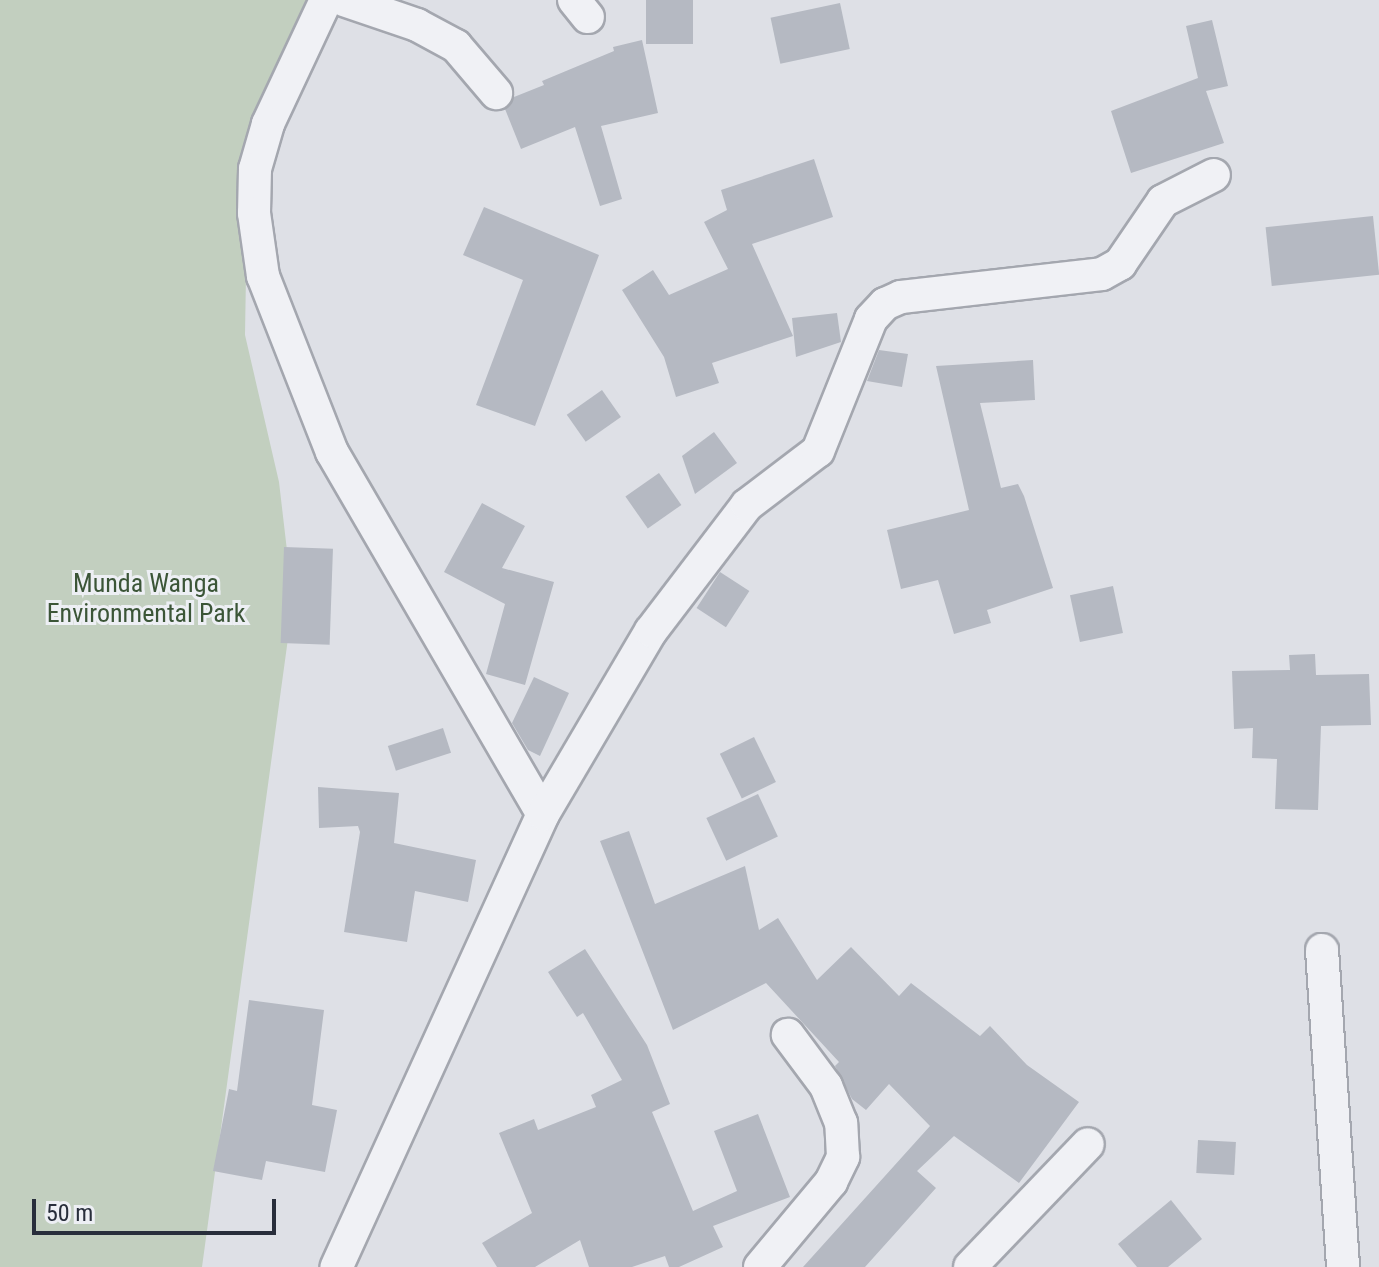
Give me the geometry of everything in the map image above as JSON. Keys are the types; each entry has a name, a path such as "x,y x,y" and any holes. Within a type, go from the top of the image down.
{"street":[{"path":"326,0 268,124 255,169 254,213 263,276 332,452 543,814"},
{"path":"344,0 385,5 456,46 496,93"},
{"path":"337,1267 543,814 651,631 747,505 818,451 871,319 885,304 901,297 1102,274 1120,264 1163,201 1214,175"},
{"path":"1322,950 1343,1267"},
{"path":"760,1267 831,1182 843,1157 841,1123 826,1086 788,1035"},
{"path":"970,1267 1088,1144"}],"green space":[{"name":"Munda Wanga Environmental Park","path":"0,0 321,0 248,157 245,335 279,482 293,602 202,1267 0,1267"}],"building":[{"path":"646,0 693,0 693,44 646,44"},
{"path":"840,3 850,49 780,64 771,18"},
{"path":"1212,20 1228,86 1206,91 1224,143 1131,173 1111,111 1198,78 1186,26"},
{"path":"642,40 658,113 601,126 622,199 600,206 575,127 521,149 505,109 514,97 544,85 542,81 614,51 613,47"},
{"path":"814,159 833,217 752,244 793,336 712,363 719,383 676,397 664,357 622,290 653,270 669,295 728,269 704,222 727,210 721,190"},
{"path":"484,207 599,255 535,426 476,405 523,280 463,255"},
{"path":"1373,216 1379,275 1272,286 1266,227"},
{"path":"837,313 841,342 796,357 792,318"},
{"path":"879,350 908,354 902,387 867,381"},
{"path":"1033,360 1035,400 980,403 1001,488 1018,484 1053,588 987,610 991,623 954,634 938,580 901,589 887,530 969,510 936,366"},
{"path":"602,390 621,417 586,442 567,415"},
{"path":"714,432 737,463 695,494 682,456"},
{"path":"659,473 681,505 648,528 625,497"},
{"path":"482,503 525,526 502,568 554,582 525,685 486,674 505,604 444,572"},
{"path":"284,547 333,549 330,645 281,643"},
{"path":"720,572 749,591 726,627 697,608"},
{"path":"1113,586 1123,633 1080,642 1070,595"},
{"path":"1315,654 1316,675 1369,674 1371,725 1321,726 1318,810 1275,809 1277,759 1252,758 1253,728 1234,729 1232,671 1290,670 1289,655"},
{"path":"534,677 569,693 540,756 528,750 512,723"},
{"path":"443,728 451,753 396,771 388,746"},
{"path":"754,737 776,782 742,799 720,754"},
{"path":"318,787 399,793 394,843 476,860 468,902 415,891 407,942 344,932 360,832 358,826 319,828"},
{"path":"758,794 778,837 726,861 706,818"},
{"path":"629,831 655,904 745,866 759,930 778,918 817,980 851,947 899,996 911,983 980,1036 990,1026 1027,1065 1079,1102 1019,1183 954,1136 917,1171 936,1188 865,1267 803,1267 930,1126 889,1084 866,1110 852,1099 835,1066 839,1062 766,983 673,1030 600,841"},
{"path":"585,949 647,1045 670,1104 652,1112 693,1211 737,1191 714,1131 758,1114 790,1197 713,1226 723,1247 679,1267 669,1267 665,1256 632,1267 589,1267 580,1240 535,1267 497,1267 482,1243 532,1213 499,1133 534,1119 538,1130 596,1107 591,1095 622,1080 583,1013 577,1017 548,972"},
{"path":"249,1000 324,1010 312,1105 337,1110 325,1172 266,1161 262,1180 213,1171 229,1089 237,1091"},
{"path":"1198,1140 1236,1142 1234,1175 1196,1173"},
{"path":"1171,1200 1202,1239 1168,1267 1137,1267 1118,1244"}]}
